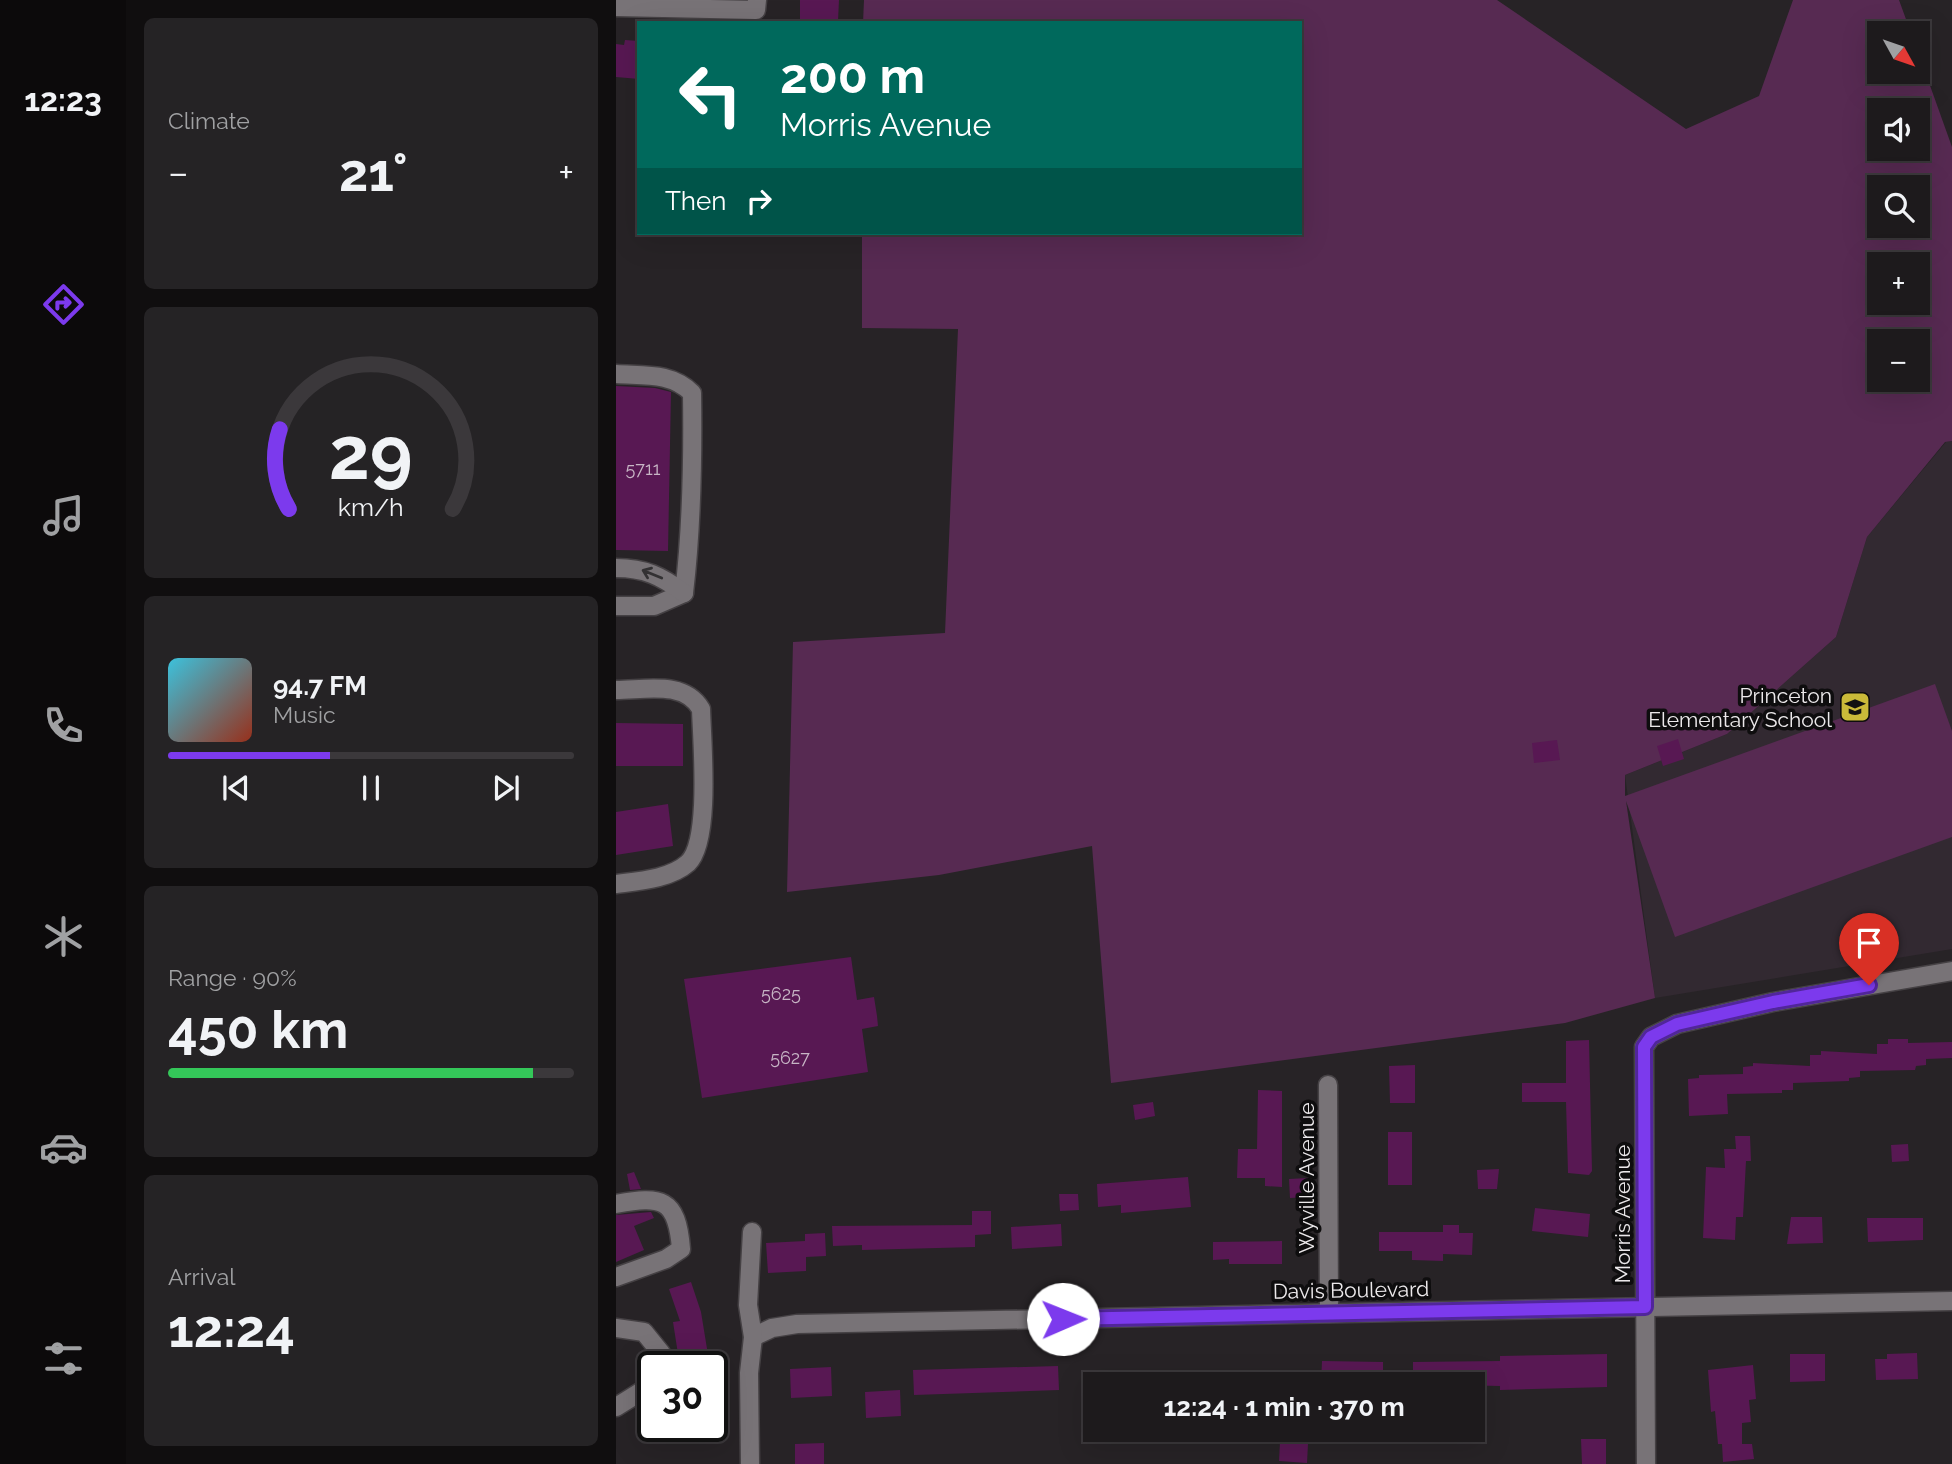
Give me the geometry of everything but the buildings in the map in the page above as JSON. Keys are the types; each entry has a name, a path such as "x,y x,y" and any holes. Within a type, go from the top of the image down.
{"street":[{"path":"616,7 756,10 757,0"},
{"path":"616,374 669,377 681,382 692,393 691,528 684,593"},
{"path":"616,568 638,568 658,574 684,593"},
{"path":"616,606 654,606 684,593"},
{"path":"616,690 672,689 696,700 702,709 702,823 699,848 687,863 675,871 645,880 616,884"},
{"name":"Morris Avenue","path":"1646,1464 1644,1047 1651,1037 1677,1024 1773,1002 1952,971"},
{"name":"Wyville Avenue","path":"1328,1085 1329,1313"},
{"path":"616,1204 654,1198 665,1204 679,1230 681,1249 666,1259 616,1277"},
{"path":"750,1464 749,1373 753,1337 748,1305 752,1232"},
{"name":"Davis Boulevard","path":"753,1337 772,1328 797,1324 1952,1301"},
{"path":"616,1328 644,1332 659,1351"},
{"path":"616,1406 637,1394"}],"shaded area":[{"path":"864,0 1497,0 1686,129 1759,96 1793,0 1899,0 1907,21 1867,21 1867,84 1929,84 1952,147 1952,441 1945,442 1867,537 1836,637 1727,734 1625,775 1625,796 1935,684 1952,731 1952,837 1675,937 1626,801 1655,998 1565,1023 1111,1083 1092,846 939,875 787,892 793,642 945,633 958,329 862,328 862,235 1302,235 1302,21 863,21"},
{"name":"Princeton Elementary School","path":"1952,441 1952,949 1655,998 1625,775 1727,734 1836,637 1867,537 1946,442"}],"place":[{"name":"Princeton Elementary School","path":"1855,707"}],"route":[{"path":"1063,1319 1645,1307 1644,1047 1658,1032 1677,1024 1773,1002 1869,985"}]}
